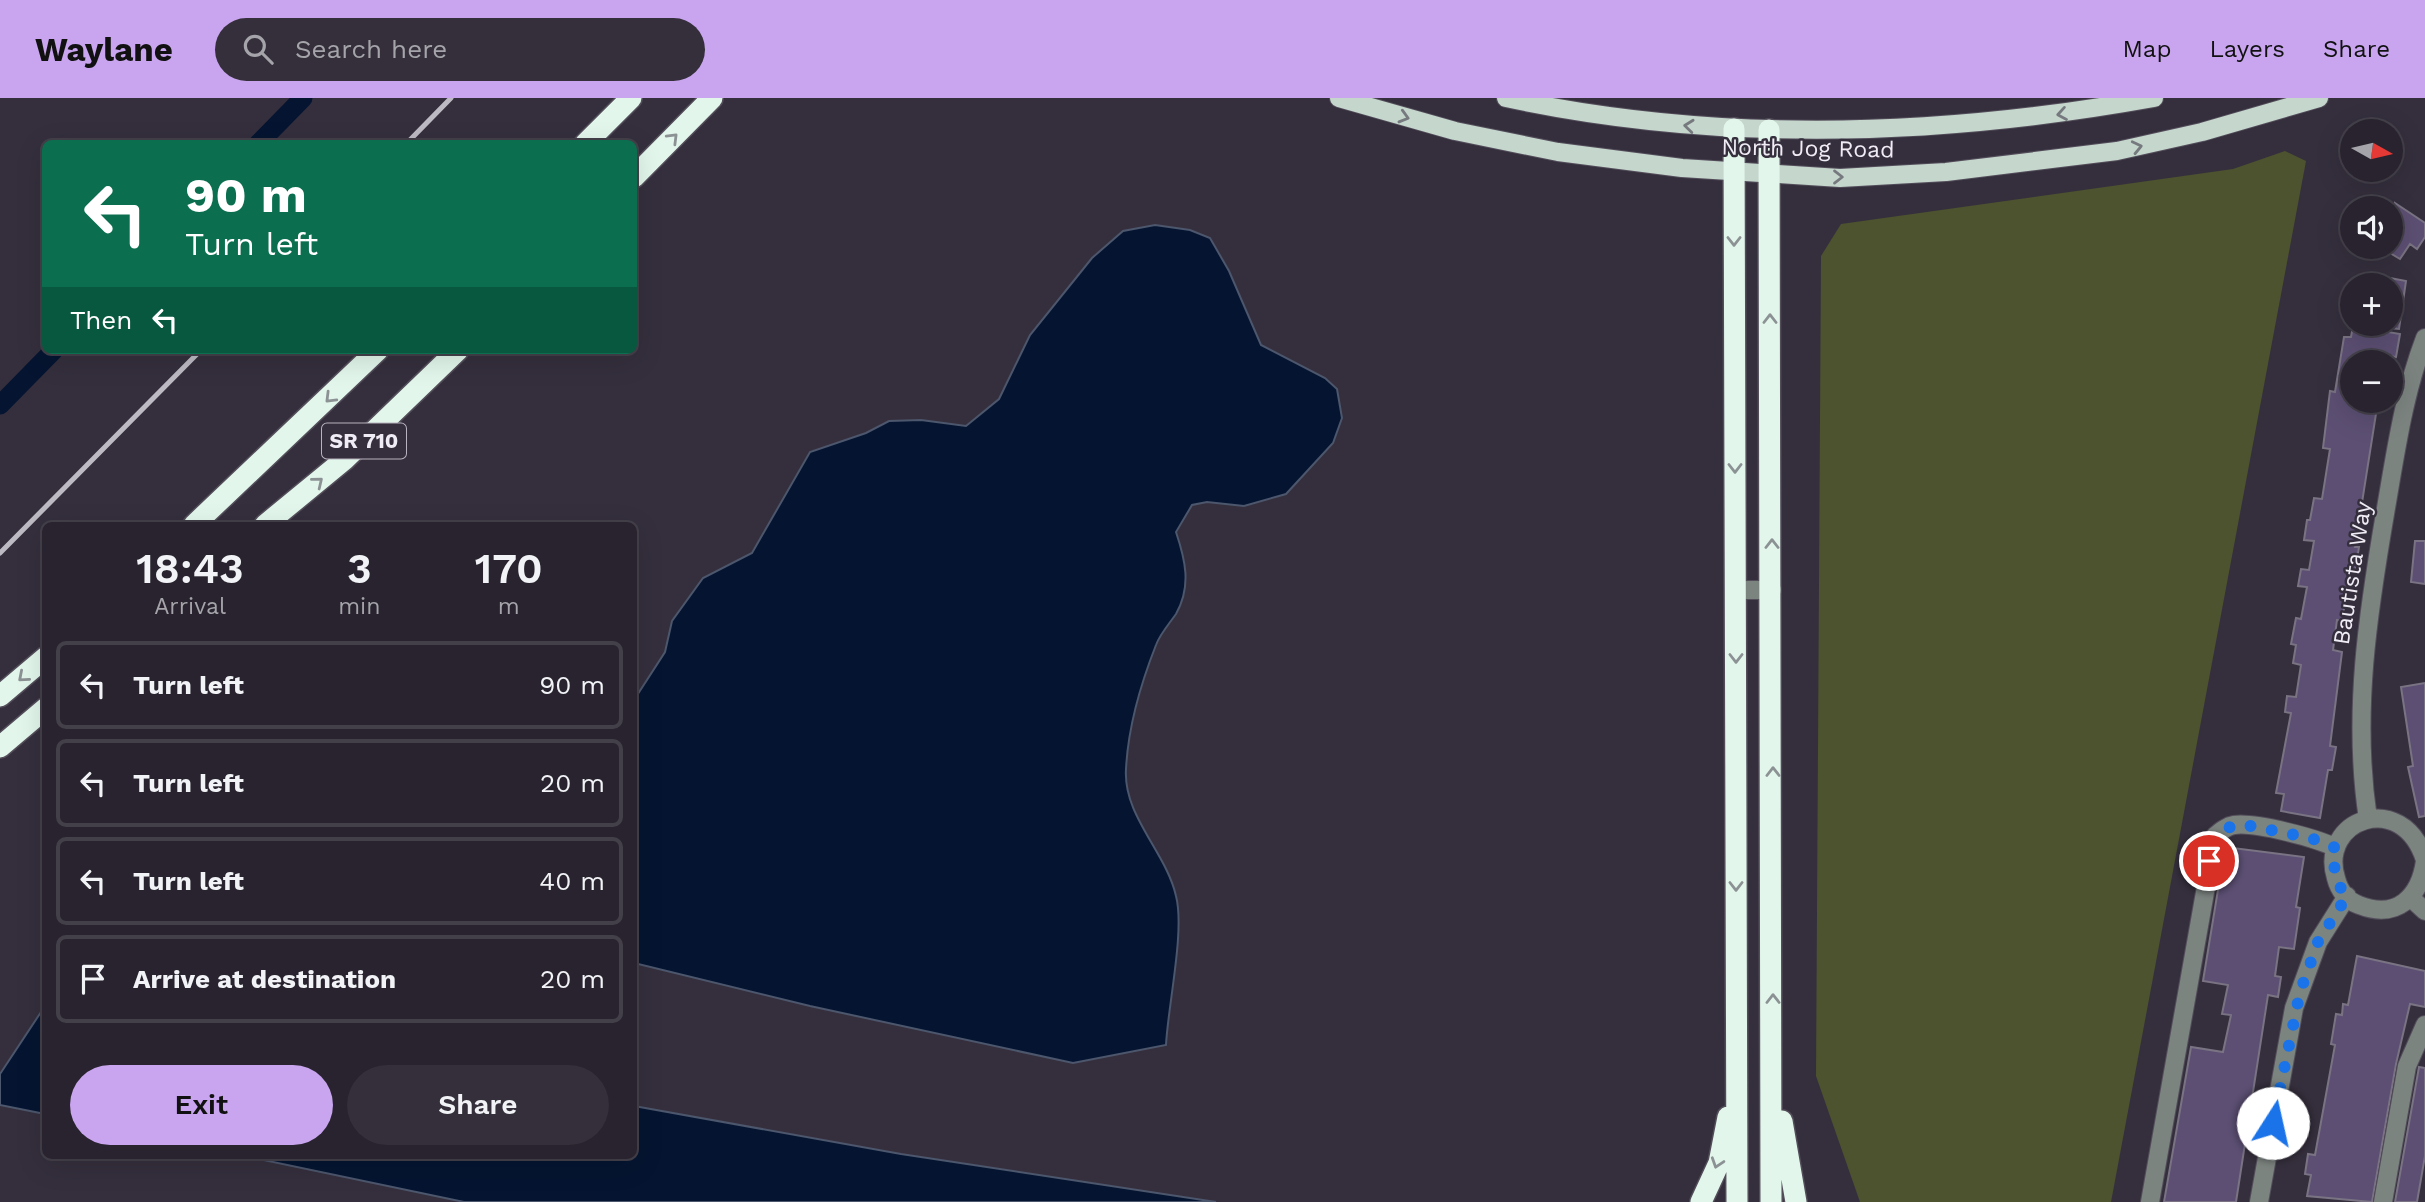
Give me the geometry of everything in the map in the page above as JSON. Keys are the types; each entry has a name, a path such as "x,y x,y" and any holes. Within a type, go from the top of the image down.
{"highway":[{"path":"590,140 631,98"},
{"path":"637,174 712,98"},
{"path":"1734,129 1738,1202"},
{"path":"1769,130 1773,1068 1771,1202"},
{"name":"SR 710","path":"197,522 374,354"},
{"name":"SR 710","path":"269,522 344,460 454,354"},
{"path":"0,696 42,660"},
{"path":"0,747 42,711"},
{"path":"1773,1068 1796,1202"},
{"path":"1701,1202 1719,1163 1736,1073"}],"main road":[{"name":"North Jog Road","path":"1339,98 1455,131 1530,146 1733,173 1840,178 2052,161 2117,152 2202,132 2319,98"},
{"name":"North Jog Road","path":"1506,98 1583,113 1734,129 1837,131 1944,127 2051,116 2154,98"}],"street":[{"name":"Bautista Way","path":"2368,819 2361,748 2364,653 2407,388 2425,338"},
{"path":"1736,590 1772,590"},
{"path":"2385,818 2405,825 2424,851 2422,881 2411,898 2393,909 2372,910 2353,903 2339,888 2333,868 2336,848 2347,830 2368,819 2385,818"},
{"path":"2150,1202 2215,835 2234,825 2245,825 2311,838 2336,848"},
{"path":"2259,1202 2294,1008 2318,942 2347,896"},
{"path":"2411,898 2425,911"},
{"path":"2383,1202 2407,1066 2425,1025"}],"green space":[{"path":"2285,151 2306,161 2111,1202 1860,1202 1816,1076 1821,256 1841,224 2233,169"}],"water":[{"path":"1155,225 1190,230 1210,238 1229,271 1261,345 1325,378 1337,389 1342,418 1333,443 1286,494 1244,506 1207,502 1192,505 1176,532 1184,562 1184,593 1176,614 1158,641 1145,675 1132,722 1126,769 1131,802 1164,864 1176,896 1179,928 1166,1045 1073,1063 810,1006 637,964 637,695 665,652 672,621 703,578 752,553 810,452 866,433 889,421 921,420 966,426 999,399 1030,335 1092,258 1123,231"},
{"path":"42,1011 42,1113 0,1105 0,1074"},
{"path":"637,1107 901,1154 1216,1202 464,1202 259,1159 637,1159"}],"building":[{"path":"2403,208 2425,223 2425,237 2417,249 2410,244 2403,254"},
{"path":"2403,280 2406,281 2403,302"},
{"path":"2400,336 2397,350 2342,350 2344,337"},
{"path":"2340,361 2340,413 2376,413 2355,547 2359,547 2355,572 2350,571 2342,621 2337,620 2333,650 2342,652 2330,746 2336,747 2332,770 2328,770 2320,818 2281,811 2284,794 2276,793 2291,713 2285,712 2287,696 2296,697 2301,665 2293,663 2296,645 2291,644 2296,618 2301,619 2307,587 2298,586 2301,569 2309,570 2314,541 2304,540 2314,498 2322,499 2330,449 2323,448 2330,391 2335,392"},
{"path":"2415,541 2425,541 2425,584 2411,582"},
{"path":"2425,683 2425,816 2419,817 2408,767 2413,766 2401,687"},
{"path":"2225,847 2304,857 2296,907 2300,908 2294,949 2279,947 2275,976 2281,977 2278,997 2268,995 2236,1202 2164,1202 2191,1047 2223,1052 2231,1015 2222,1014 2228,985 2203,981"},
{"path":"2357,956 2425,971 2425,1007 2410,1004 2396,1064 2372,1202 2307,1196 2311,1175 2305,1174 2308,1154 2315,1155 2335,1045 2331,1044 2336,1014 2342,1015 2343,1004 2348,1005"},
{"path":"2419,1067 2425,1068 2425,1156 2417,1202 2395,1202"}],"waterway":[{"path":"262,140 303,98"},
{"path":"0,405 50,354"}],"railway":[{"path":"410,140 451,98"},
{"path":"0,553 197,354"}],"route":[{"path":"2209,861 2215,835 2234,825 2311,838 2336,848 2333,868 2339,888 2347,896 2318,942 2294,1008 2273,1123"}]}
